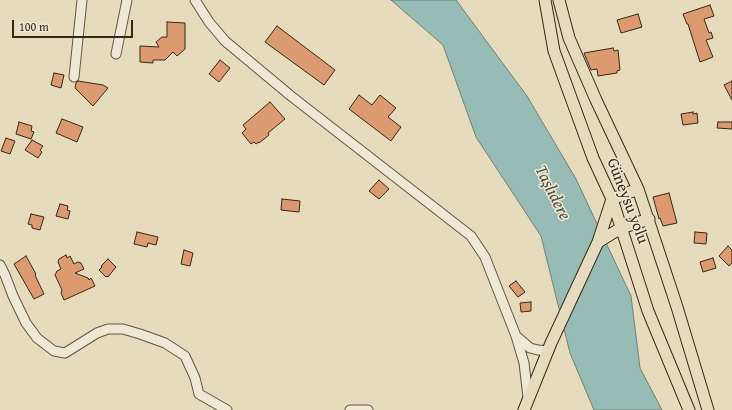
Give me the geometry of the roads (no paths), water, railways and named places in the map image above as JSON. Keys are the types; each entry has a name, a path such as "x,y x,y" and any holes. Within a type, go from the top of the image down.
{"main road":[{"name":"Güneysu yolu","path":"545,0 554,51 593,158 612,199 648,311 689,410"},
{"path":"559,0 569,38 596,100 638,189 649,219 708,410"},
{"path":"524,410 549,347 598,242 612,199 638,189"},
{"path":"598,242 621,228 649,219"}],"street":[{"path":"74,77 82,0"},
{"path":"116,54 127,0"},
{"path":"196,0 209,22 225,41 290,96 471,236 485,257 516,336 524,363 528,397"},
{"path":"0,265 6,275 13,296 26,323 37,338 54,351 65,353 97,333 108,329 124,329 140,334 165,343 185,356 195,378 199,394 227,410"},
{"path":"516,336 530,348 538,350 549,347"},
{"path":"350,410 368,410"}],"water":[{"name":"Taşlıdere","path":"391,0 456,0 527,96 576,179 631,296 640,368 662,410 594,410 570,353 541,236 476,137 443,45"}]}
